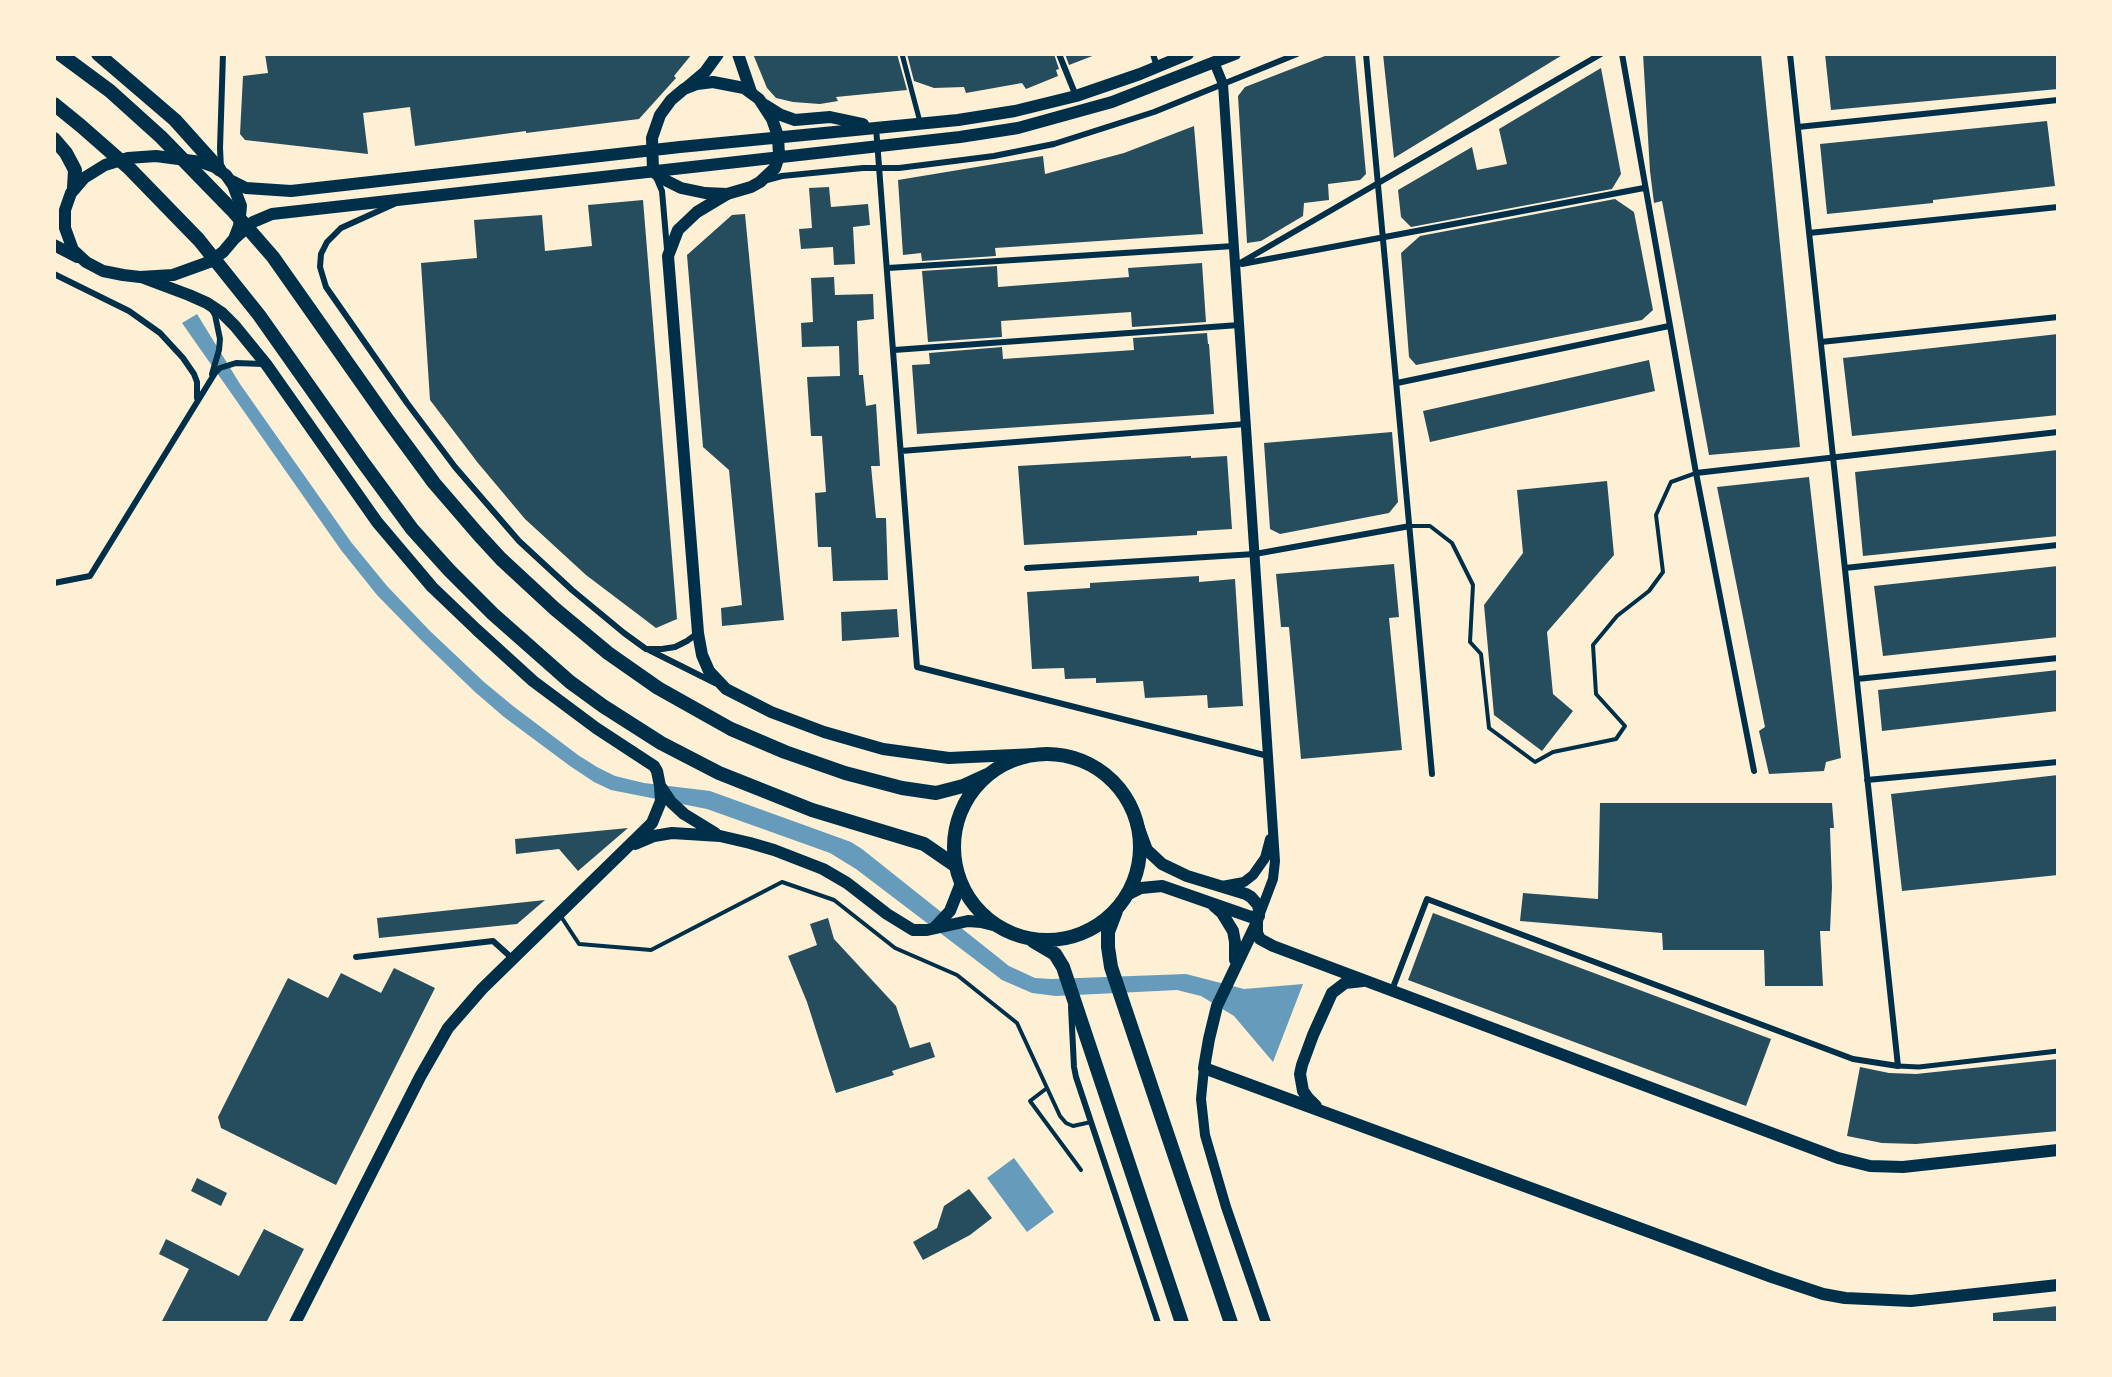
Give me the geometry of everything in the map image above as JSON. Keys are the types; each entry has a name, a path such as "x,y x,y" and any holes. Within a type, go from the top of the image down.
{"highway":[{"path":"60,54 110,91 142,120 194,170 273,257 434,483 501,559 608,653 658,688 710,718 776,748 824,766 902,788 936,793 954,789 987,775 1007,762 1036,754 1070,756 1089,764 1102,772 1122,791 1133,812 1140,840 1137,867 1124,899 1112,917 1108,932 1111,967 1231,1323"},
{"path":"98,54 176,120 224,174"},
{"path":"54,104 101,143 162,200 199,240 285,351 362,461 418,535 485,606 570,682 642,731 700,764 745,785 812,810 924,844 956,866"},
{"path":"54,139 66,153 75,170 73,191"},
{"path":"987,775 974,789 960,813 954,846 961,883 973,904 997,926 1039,943 1054,954 1063,968 1182,1323"},
{"path":"1025,938 1052,940 1078,935 1100,924 1124,899"}],"main road":[{"path":"718,54 705,72 672,100 660,115 654,130 651,150 653,171 661,178 681,188 705,193 727,194"},
{"path":"738,54 755,96 772,119 778,136 779,156 775,168 760,182 727,194 697,212 678,230 668,256 698,633 705,663 713,677 726,689 771,712 824,732 883,748 943,758 1036,754"},
{"path":"54,209 97,168 128,158 156,156 204,163 246,188 291,191 778,136 921,124 1015,111 1076,96 1188,54"},
{"path":"140,277 173,275 201,266 223,252 253,222 272,214 980,134 1048,121 1112,102 1235,54"},
{"path":"684,89 697,84 713,82 734,85 755,96 774,111 795,120 830,117 876,127"},
{"path":"224,174 239,197 241,211 234,239"},
{"path":"73,191 65,210 65,228 70,245 82,260"},
{"path":"54,245 103,271 140,277 207,303 222,313 236,326 266,364 377,522 426,579 533,681 596,728 654,766 657,771 661,801 656,816 646,830 513,959 464,1008 448,1028 433,1052 295,1323"},
{"path":"660,786 671,802 684,814 720,836"},
{"path":"1137,823 1148,850 1162,864 1180,874 1251,897 1258,905 1257,933 1266,943 1819,1151 1870,1166 1903,1167 2058,1150"},
{"path":"626,849 654,836 672,833 720,836 802,860 847,883 887,914 907,927 919,931 968,921 997,926"},
{"path":"934,928 950,911 961,883"},
{"path":"1124,899 1141,888 1155,885 1173,889 1258,919"},
{"path":"1203,899 1222,913 1233,931 1236,955 1232,973"},
{"path":"1258,919 1213,1018 1204,1068 1823,1294 1845,1298 1911,1301 2058,1285"},
{"path":"1321,1109 1308,1098 1304,1091 1300,1074 1302,1065 1324,1007 1332,993 1345,983 1368,982"}],"street":[{"path":"223,54 220,148 224,174"},
{"path":"902,54 921,124"},
{"path":"1059,54 1076,96"},
{"path":"1153,54 1158,67"},
{"path":"760,182 789,175 864,168 881,169 994,156 1054,144 1120,124 1297,54"},
{"path":"1366,54 1432,774"},
{"path":"1235,266 1601,54"},
{"path":"1622,54 1696,473 1754,771"},
{"path":"1790,54 1898,1066"},
{"path":"1214,62 1223,84 1273,824 1275,870 1271,888 1258,919"},
{"path":"1798,127 2058,100"},
{"path":"876,127 881,169 917,667 1268,756"},
{"path":"653,171 662,191 668,256"},
{"path":"1235,266 1644,188"},
{"path":"406,199 341,228 332,236 324,248 320,261 323,280 407,403 455,467 497,517 572,590 646,649 726,689"},
{"path":"1809,233 2058,207"},
{"path":"888,268 1234,246"},
{"path":"54,274 129,311 160,333 194,374 197,382 197,402"},
{"path":"54,583 90,576 210,380 219,350 215,315 207,303"},
{"path":"1821,342 2058,317"},
{"path":"894,351 1239,325"},
{"path":"1397,383 1670,326"},
{"path":"214,372 229,364 245,362 266,364"},
{"path":"901,451 1246,424"},
{"path":"1696,473 2058,432"},
{"path":"1027,568 1255,554 1410,526"},
{"path":"1845,568 2058,545"},
{"path":"646,649 675,647 698,633"},
{"path":"1857,679 2058,658"},
{"path":"1867,780 2058,762"},
{"path":"1220,886 1244,882 1253,875 1265,858 1273,824"},
{"path":"1392,991 1427,899 1853,1059 1919,1067 2058,1051"},
{"path":"356,957 494,941 513,959"},
{"path":"1071,991 1074,1067 1090,1122 1158,1323"},
{"path":"1204,1068 1201,1099 1205,1135 1232,1226 1266,1323"}],"lane":[{"path":"1410,526 1430,526 1452,543 1473,585 1470,642 1481,654 1489,728 1535,762 1553,752 1616,739 1625,726 1596,694 1593,645 1617,616 1649,591 1663,572 1656,515 1671,482 1696,473"},
{"path":"559,914 579,944 651,950 782,882 834,900 895,948 957,975 1017,1023 1054,1105 1066,1123 1073,1126 1090,1122"},
{"path":"1047,1088 1030,1101 1081,1170"}],"water":[{"path":"197,314 240,384 351,542 387,586 484,682 578,755 615,776 644,783 710,791 851,842 1009,966 1035,978 1186,974 1244,989 1303,984 1273,1062 1234,1016 1201,996 1177,990 1056,996 1032,993 1002,980 856,869 830,853 707,809 611,790 570,766 504,717 475,692 377,595 341,550 182,323"},
{"path":"1014,1158 1054,1212 1027,1232 987,1178"}],"building":[{"path":"265,54 692,54 674,76 676,78 639,119 415,146 410,107 363,113 368,154 245,140 240,134 243,76 268,73"},
{"path":"753,54 897,54 907,90 836,97 838,101 820,104 793,102 776,98 767,88"},
{"path":"907,54 1054,54 1059,69 1056,70 1058,76 1026,89 1022,83 966,93 964,87 934,88 914,81"},
{"path":"1065,54 1095,54 1095,55 1069,65"},
{"path":"1330,54 1355,54 1366,174 1360,180 1328,184 1329,200 1304,203 1303,216 1261,241 1247,243 1238,96 1245,87"},
{"path":"1383,54 1564,54 1394,158"},
{"path":"1643,54 1761,54 1800,447 1709,455 1662,201 1654,203"},
{"path":"1825,54 2058,54 2058,89 1831,110"},
{"path":"1601,68 1621,174 1612,189 1411,227 1401,217 1398,190 1472,147 1477,170 1507,164 1499,129"},
{"path":"2047,121 2055,186 1933,200 1933,203 1827,214 1820,144"},
{"path":"1194,126 1203,234 995,248 996,256 922,261 921,253 903,255 898,180 1043,156 1045,174 1124,153"},
{"path":"829,187 831,207 868,204 870,225 853,227 855,264 834,265 833,247 801,249 799,229 812,228 809,188"},
{"path":"1615,199 1634,212 1653,310 1642,320 1416,365 1409,357 1401,253 1420,236"},
{"path":"643,200 677,619 656,628 586,575 525,519 430,400 421,263 477,258 474,220 542,215 545,251 592,246 588,205"},
{"path":"745,214 784,620 722,626 721,608 742,605 729,470 703,447 687,255 732,215"},
{"path":"1202,263 1206,322 1132,327 1131,312 1001,321 1002,337 928,342 922,271 997,266 998,287 1129,277 1128,268"},
{"path":"834,277 835,295 873,294 874,319 857,321 859,375 863,375 866,406 876,404 880,466 871,466 876,518 886,518 888,580 833,581 831,547 818,547 815,493 826,492 822,436 811,436 807,377 840,376 839,346 802,347 801,323 813,322 811,278"},
{"path":"1207,333 1214,414 917,434 912,365 930,364 929,353 1002,347 1003,359 1134,350 1133,338"},
{"path":"2058,334 2058,415 1852,436 1843,358"},
{"path":"1649,360 1655,391 1430,442 1423,411"},
{"path":"1392,432 1398,502 1389,513 1280,534 1270,529 1264,443"},
{"path":"2058,450 2058,536 1863,556 1855,472"},
{"path":"1191,456 1191,458 1227,456 1232,529 1197,531 1197,535 1024,545 1018,466"},
{"path":"1809,477 1841,758 1826,762 1824,771 1769,774 1759,731 1765,727 1717,487"},
{"path":"1607,481 1614,555 1547,632 1553,694 1573,711 1542,751 1494,715 1484,605 1523,553 1517,490"},
{"path":"1394,564 1399,617 1389,618 1402,750 1301,759 1289,627 1281,627 1276,574"},
{"path":"2058,566 2058,637 1883,656 1874,586"},
{"path":"1199,576 1199,582 1235,579 1243,706 1208,708 1207,695 1145,698 1143,681 1096,683 1096,678 1065,679 1064,668 1032,669 1027,592 1090,588 1090,583"},
{"path":"897,609 899,637 842,641 841,612"},
{"path":"2058,670 2058,711 1882,731 1878,690"},
{"path":"2058,775 2058,875 1902,891 1891,794"},
{"path":"1600,803 1832,803 1834,828 1830,828 1832,887 1830,931 1820,931 1823,986 1765,986 1764,950 1663,950 1662,933 1520,921 1523,893 1598,899"},
{"path":"628,828 578,871 559,849 516,854 515,839"},
{"path":"545,900 517,924 379,938 377,918"},
{"path":"1433,913 1771,1039 1746,1106 1408,980"},
{"path":"828,918 834,939 896,1006 910,1048 930,1042 935,1057 892,1071 894,1075 836,1093 807,1002 788,956 817,945 810,924"},
{"path":"394,968 435,988 336,1185 221,1128 218,1117 288,978 328,998 341,973 381,993"},
{"path":"2058,1059 2058,1131 1916,1144 1882,1143 1847,1136 1860,1067 1889,1073 1916,1074"},
{"path":"197,1178 227,1193 221,1206 191,1191"},
{"path":"969,1189 992,1218 970,1235 923,1260 913,1242 937,1228 944,1206"},
{"path":"264,1229 304,1249 266,1323 161,1323 189,1269 159,1254 166,1239 239,1276"},
{"path":"2058,1306 2058,1323 1993,1323 1993,1313"}]}
